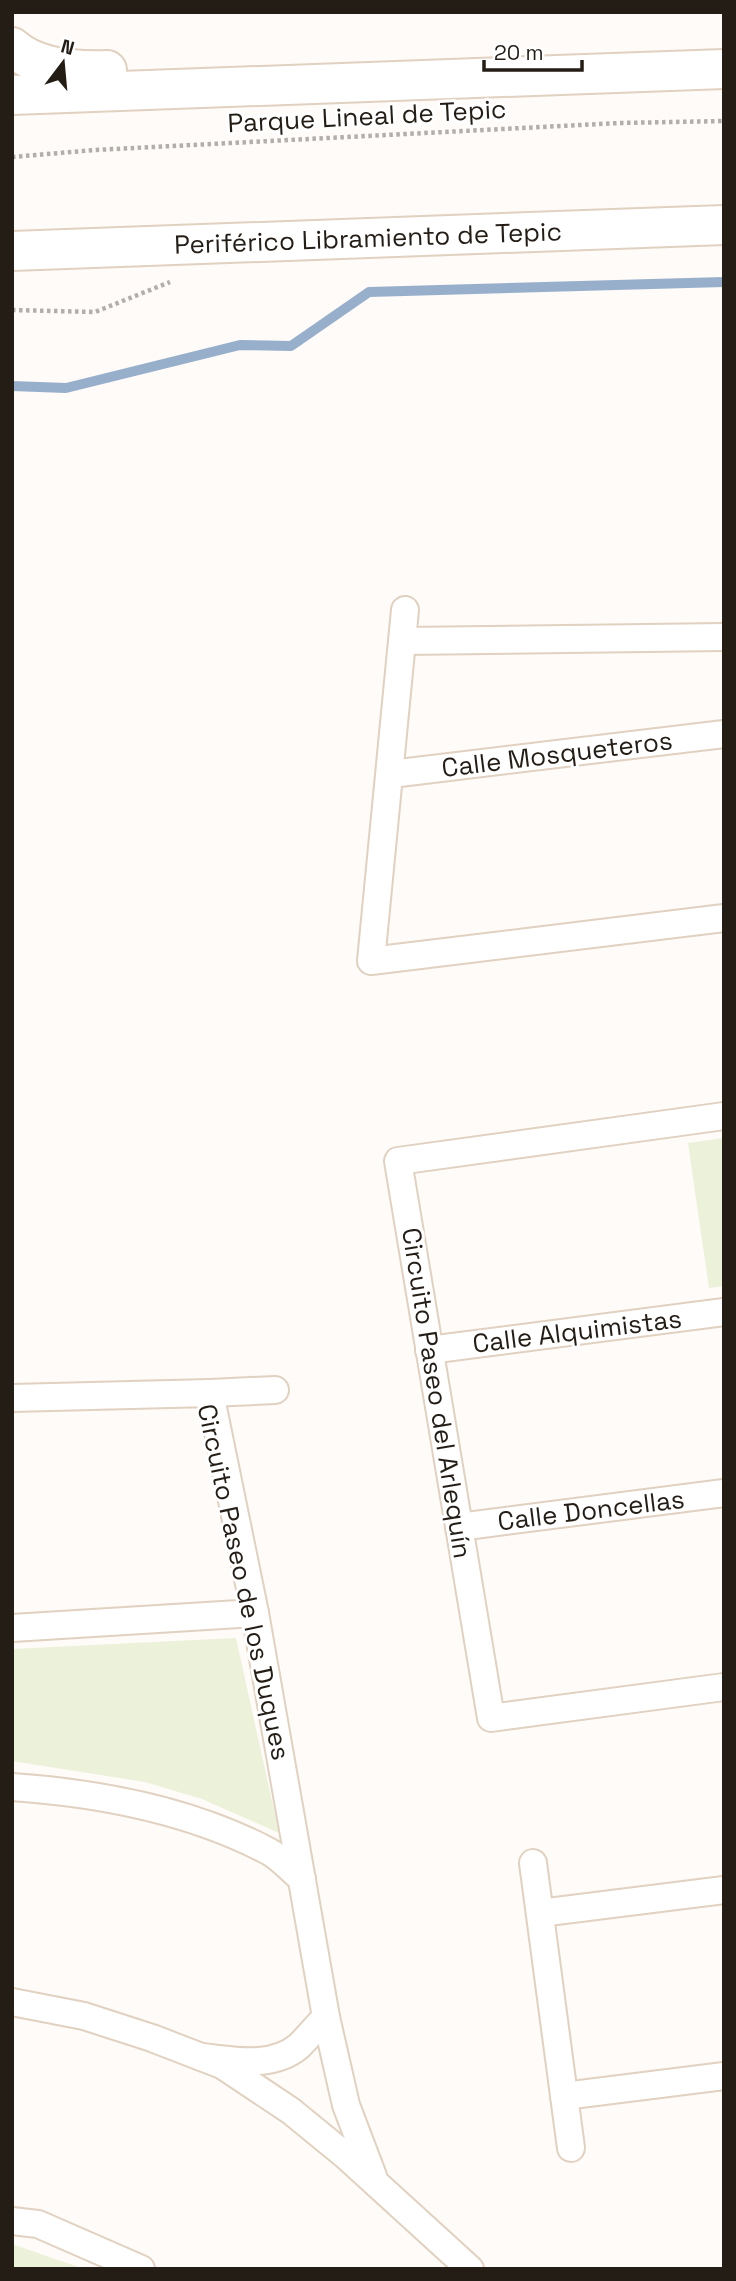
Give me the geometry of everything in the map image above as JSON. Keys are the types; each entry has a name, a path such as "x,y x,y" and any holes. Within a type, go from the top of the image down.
{"highway":[{"path":"12,47 19,54 54,67 88,71 432,55 504,77"},
{"path":"12,95 724,69"},
{"name":"Periférico Libramiento de Tepic","path":"12,251 724,225"}],"street":[{"path":"405,610 371,961 724,918"},
{"path":"403,641 724,637"},
{"name":"Calle Mosqueteros","path":"391,775 724,734"},
{"name":"Circuito Paseo del Arlequín","path":"724,1116 398,1161 491,1717 724,1687"},
{"name":"Calle Alquimistas","path":"429,1350 724,1312"},
{"path":"210,1393 275,1390"},
{"name":"Circuito Paseo de los Duques","path":"12,1398 210,1393 255,1613 326,2017 346,2105 375,2182"},
{"name":"Calle Doncellas","path":"459,1527 724,1493"},
{"path":"12,1628 255,1613"},
{"path":"12,1787 58,1791 139,1805 202,1823 271,1852 302,1879"},
{"path":"533,1863 571,2148"},
{"path":"540,1913 724,1890"},
{"path":"12,2002 84,2016 222,2065 291,2110 470,2269"},
{"path":"201,2057 242,2061 272,2060 297,2047 326,2017"},
{"path":"564,2096 724,2076"},
{"path":"12,2221 38,2224 141,2269"},
{"path":"421,2225 436,2246 440,2269"}],"path":[{"name":"Parque Lineal de Tepic","path":"12,156 619,123 724,121"}],"green space":[{"path":"724,1138 724,1286 709,1288 688,1143"},
{"path":"236,1638 279,1833 202,1799 145,1782 12,1761 12,1649"},
{"path":"12,2244 84,2269 12,2269"}],"waterway":[{"path":"12,386 66,388 240,345 291,346 369,292 724,282"}]}
